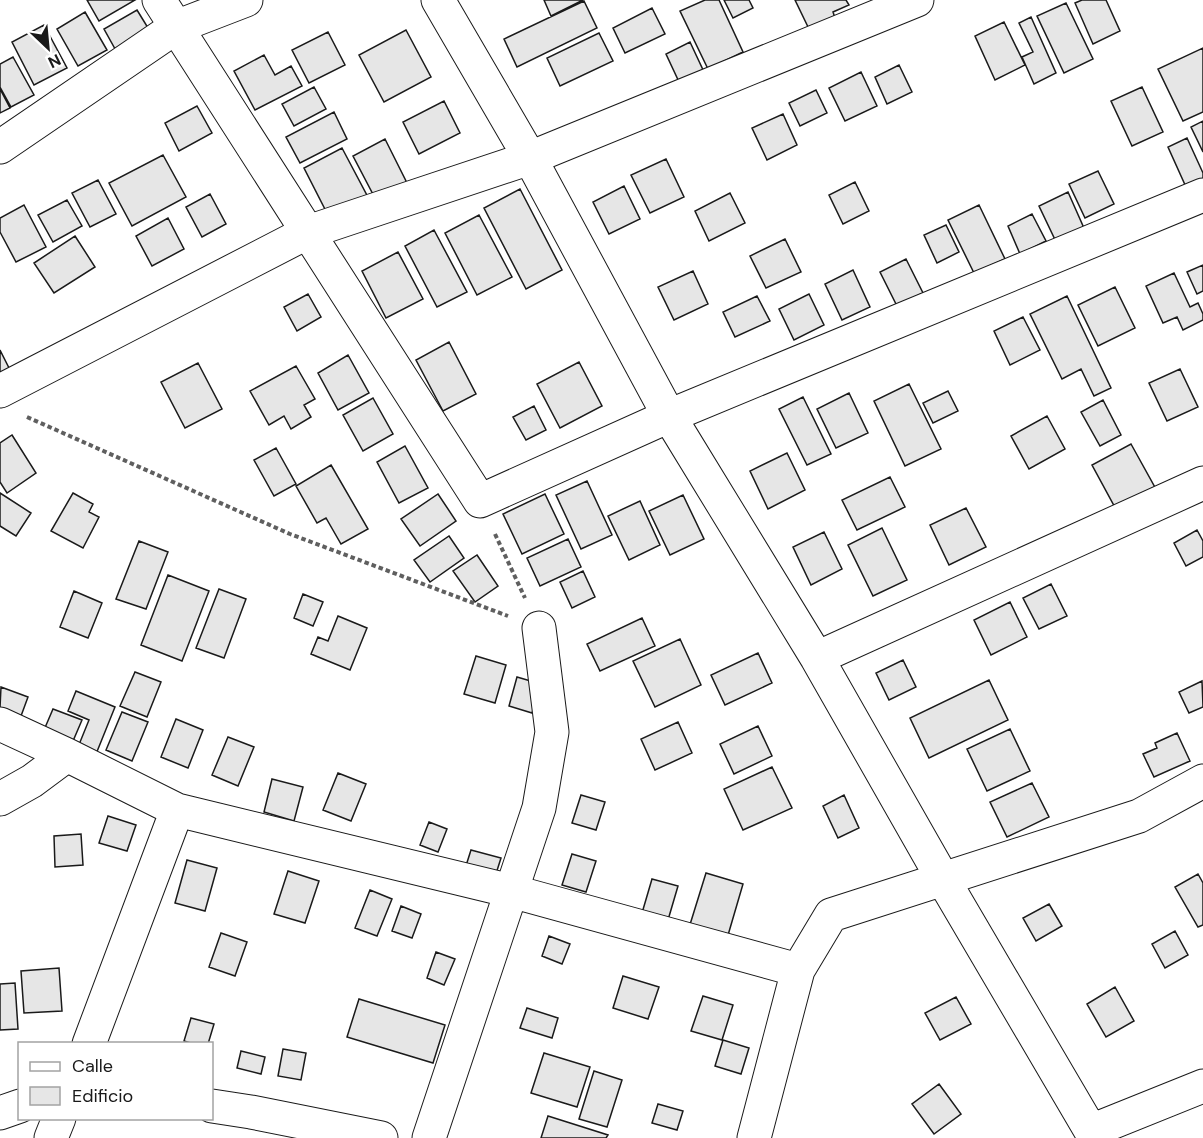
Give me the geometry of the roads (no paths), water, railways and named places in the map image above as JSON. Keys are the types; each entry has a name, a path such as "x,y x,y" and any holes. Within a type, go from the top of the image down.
{"street":[{"path":"159,0 480,501 669,416 1203,195"},
{"path":"0,147 176,27 246,0"},
{"path":"438,0 530,158 669,416 817,658 944,881 1093,1134 1203,1086"},
{"path":"11,403 308,232 530,158 917,0"},
{"path":"817,658 1203,483"},
{"path":"429,1138 539,808 552,732 539,628"},
{"path":"0,724 177,810 511,891 798,970"},
{"path":"0,799 32,781 67,755"},
{"path":"754,1138 798,970 831,915 944,881 1139,816 1203,781"},
{"path":"89,1042 177,810"},
{"path":"213,1106 381,1138"},
{"path":"0,1113 18,1107"},
{"path":"51,1138 59,1120"}]}
